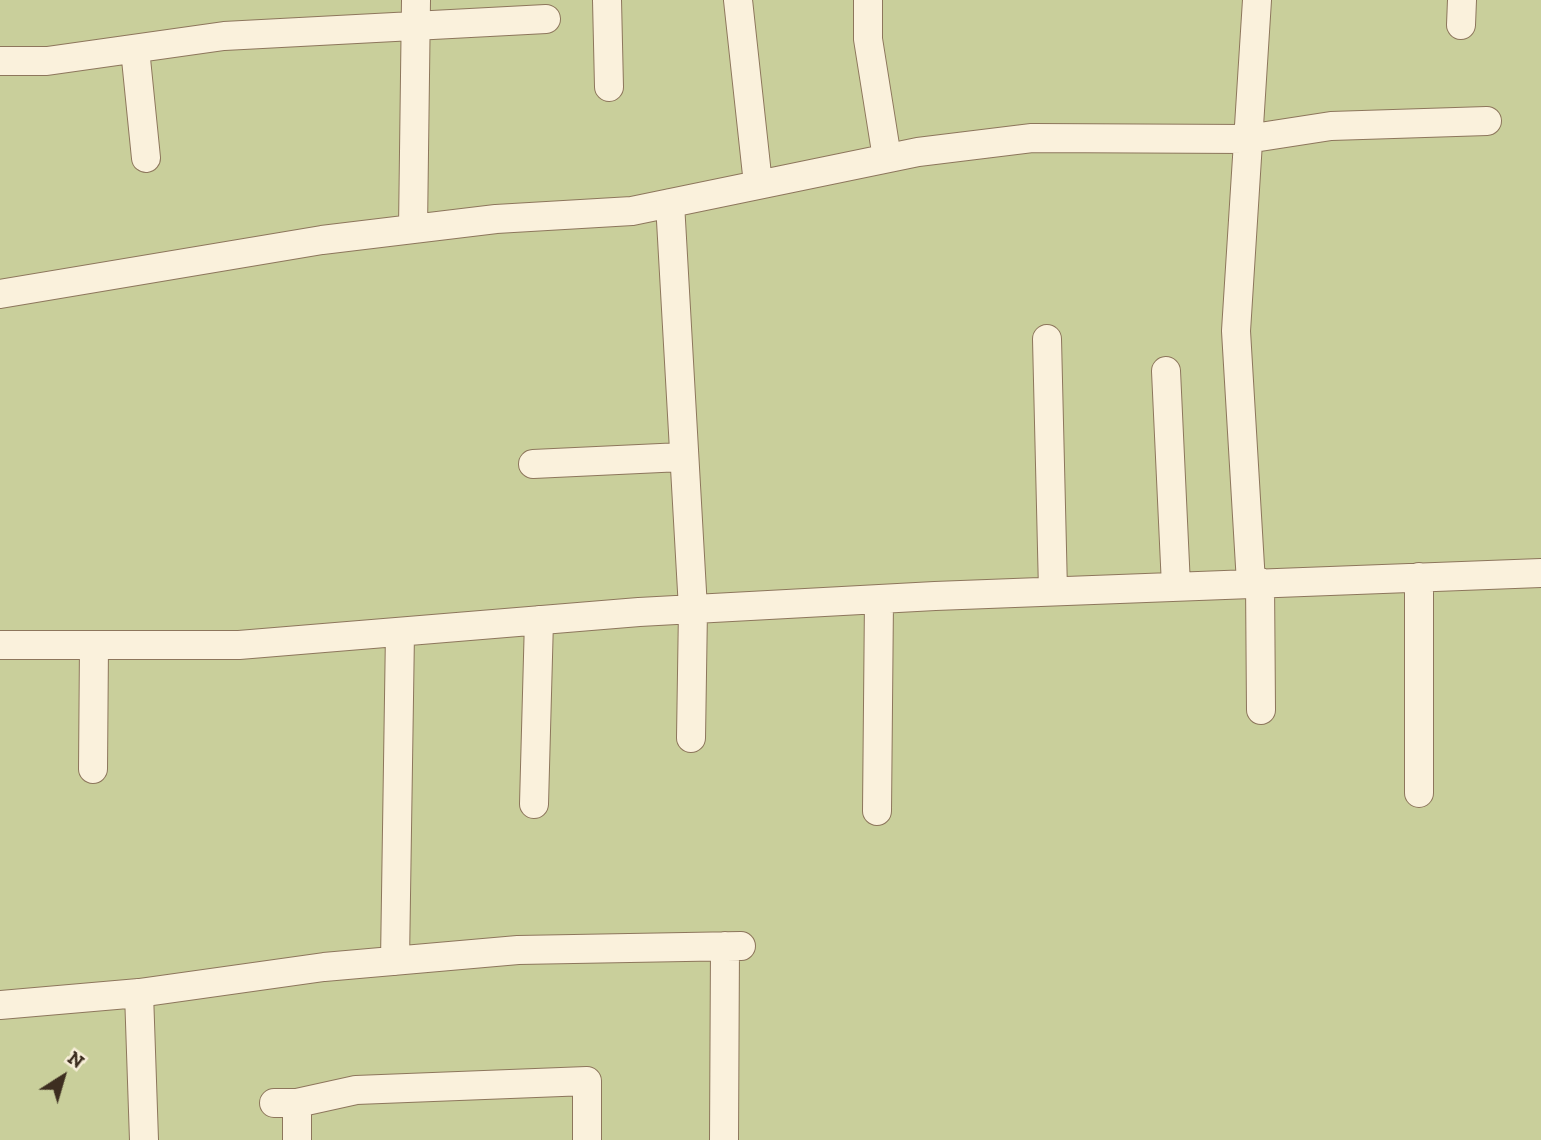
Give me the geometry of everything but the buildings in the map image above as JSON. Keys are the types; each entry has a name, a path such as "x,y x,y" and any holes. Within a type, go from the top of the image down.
{"street":[{"path":"607,0 609,87"},
{"path":"738,0 758,184"},
{"path":"868,0 868,38 887,158"},
{"path":"1257,0 1236,331 1256,582 1261,710"},
{"path":"412,229 417,13"},
{"path":"0,61 47,61 417,13 546,19"},
{"path":"135,48 146,158"},
{"path":"0,294 322,240 496,219 632,212 887,158 1032,138 1248,138 1331,126 1487,121"},
{"path":"670,203 682,457 693,609 691,738"},
{"path":"1047,339 1053,591"},
{"path":"1166,371 1176,586"},
{"path":"533,464 682,457"},
{"path":"0,645 239,645 693,609 1256,582 1541,573"},
{"path":"1419,577 1419,793"},
{"path":"877,811 879,599"},
{"path":"534,804 538,620"},
{"path":"395,961 400,632"},
{"path":"93,769 94,645"},
{"path":"0,1005 139,993 395,961 518,950 733,946 724,1140"},
{"path":"139,993 144,1140"},
{"path":"297,1140 285,1103 356,1090 587,1082 587,1140"}],"green space":[{"path":"0,0 1541,0 1541,1140 0,1140"}]}
